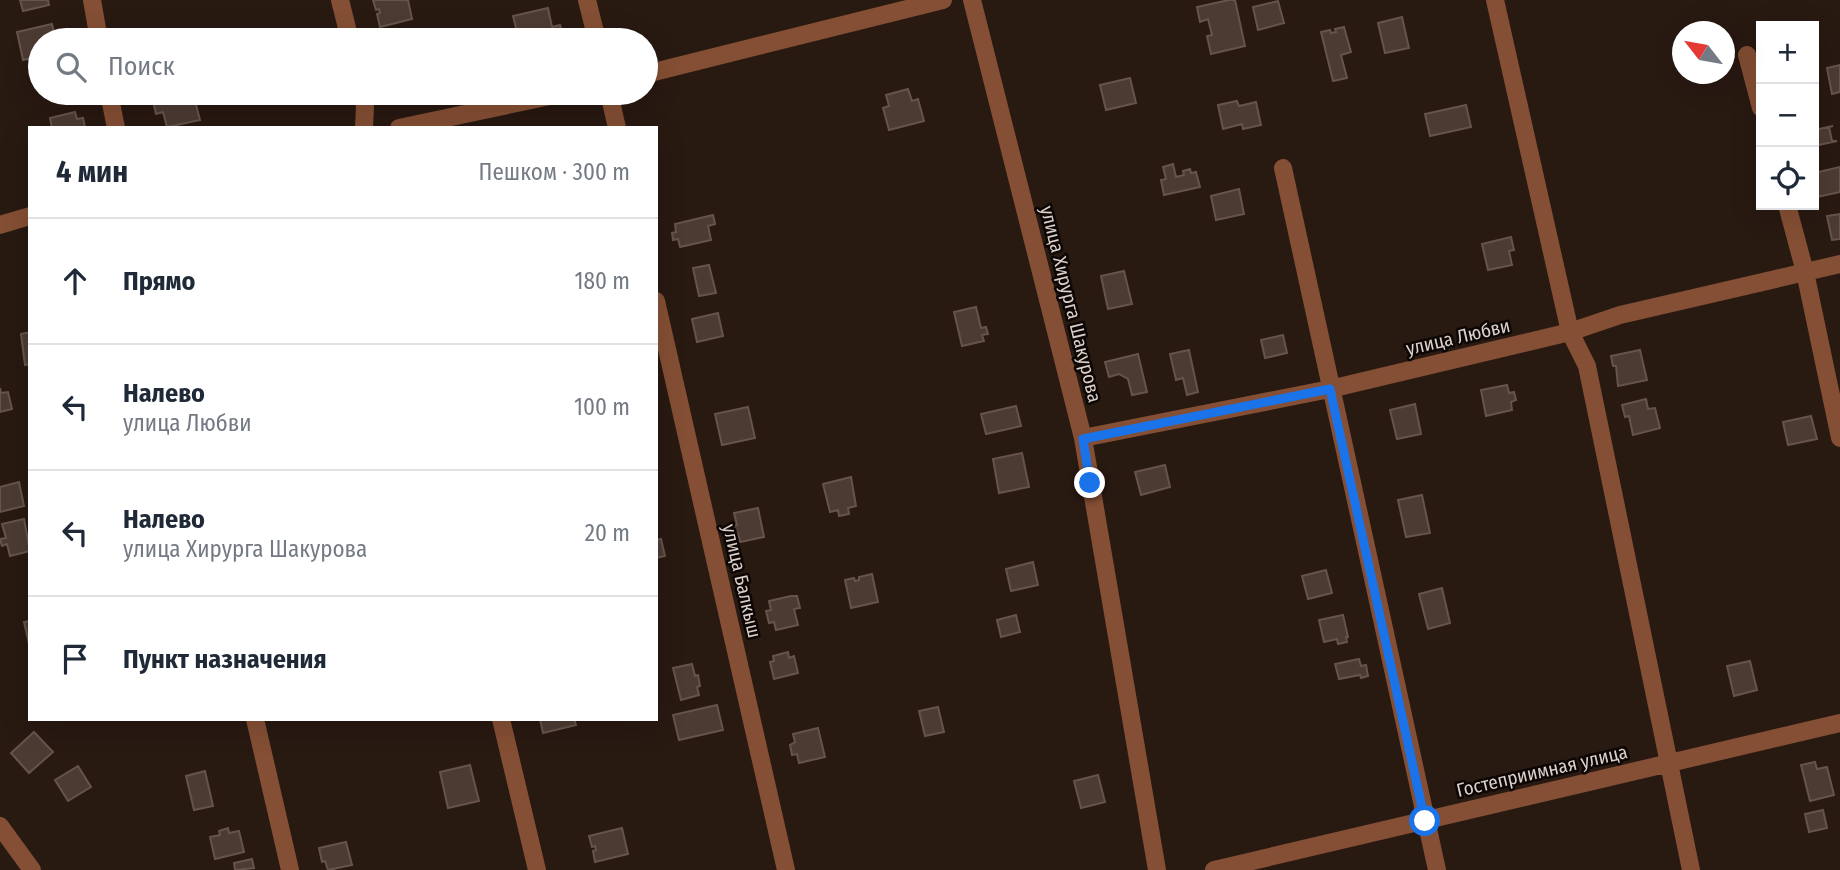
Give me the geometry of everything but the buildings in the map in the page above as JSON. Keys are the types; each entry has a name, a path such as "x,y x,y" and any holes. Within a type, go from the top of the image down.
{"street":[{"path":"92,0 97,28"},
{"path":"340,0 347,28"},
{"path":"587,0 594,28"},
{"path":"658,71 943,0"},
{"name":"улица Хирурга Шакурова","path":"972,0 1083,439 1157,870"},
{"path":"1495,0 1570,332 1587,366 1691,870"},
{"path":"1747,55 1756,89"},
{"path":"111,105 116,126"},
{"path":"364,126 365,105"},
{"path":"408,126 507,105"},
{"path":"612,105 617,126"},
{"path":"1283,168 1437,870"},
{"path":"1788,210 1805,272 1840,438"},
{"path":"0,225 28,217"},
{"name":"улица Любви","path":"1083,439 1330,389 1570,332 1619,315 1840,264"},
{"name":"улица Балкыш","path":"658,310 786,870"},
{"path":"255,721 290,870"},
{"path":"501,721 537,870"},
{"name":"Гостеприимная улица","path":"1214,870 1840,723"},
{"path":"0,826 32,870"}],"route":[{"path":"1090,483 1083,439 1330,389 1425,821"}]}
